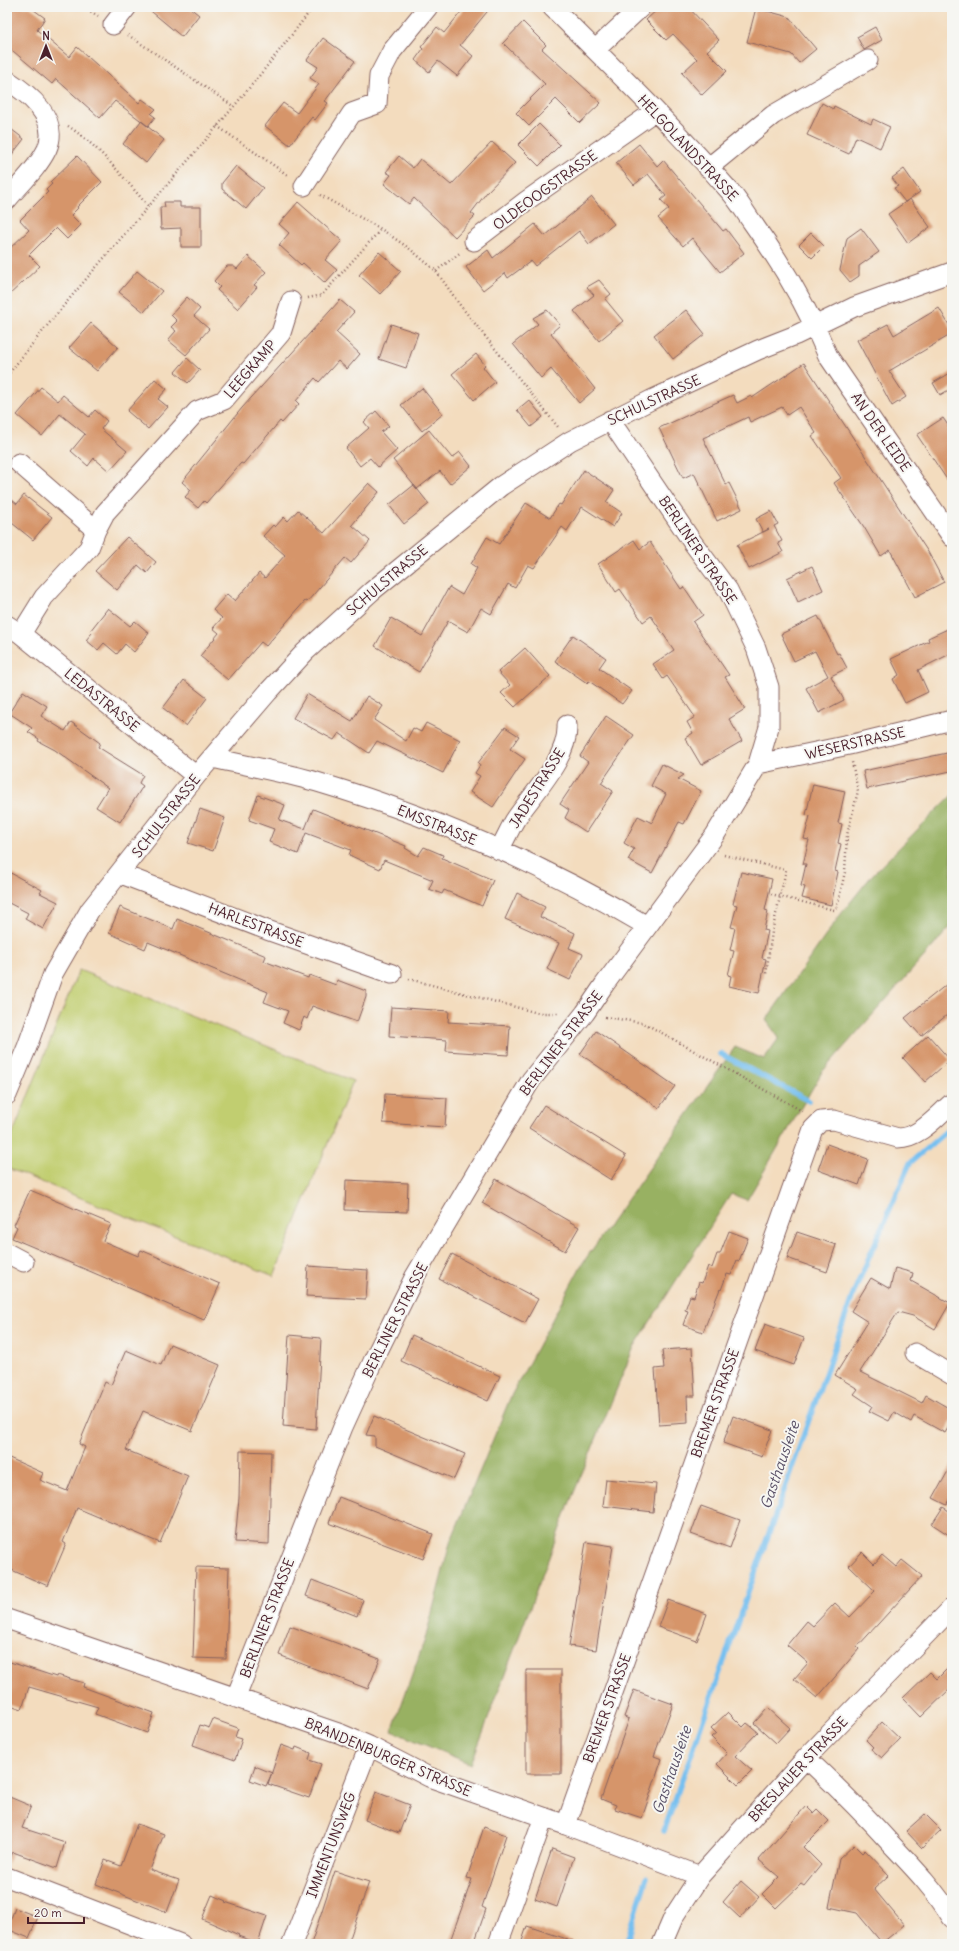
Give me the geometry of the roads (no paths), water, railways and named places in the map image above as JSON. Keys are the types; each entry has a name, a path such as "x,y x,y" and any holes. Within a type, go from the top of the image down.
{"street":[{"path":"113,25 127,7"},
{"path":"304,186 352,113 377,104 379,76 388,57 428,7"},
{"name":"HELGOLANDSTRASSE","path":"552,7 655,111 728,189 772,250 790,278 805,310 815,326"},
{"path":"595,50 641,7"},
{"path":"708,168 773,115 868,60"},
{"path":"7,80 38,104 46,120 49,138 47,147 42,157 7,200"},
{"name":"OLDEOOGSTRASSE","path":"474,242 526,201 655,111"},
{"name":"SCHULSTRASSE","path":"7,1095 27,1047 53,974 90,910 196,776 241,724 305,652 372,591 502,486 570,441 610,420 758,350 815,326 854,307 952,272"},
{"name":"LEEGKAMP","path":"14,630 89,548 105,513 197,411 224,400 281,333 291,301"},
{"name":"AN DER LEIDE","path":"815,326 828,356 952,537"},
{"name":"BERLINER STRASSE","path":"236,1698 343,1427 374,1359 415,1276 531,1080 585,1013 647,926 715,835 758,764 769,727 769,687 756,648 728,590 693,543 610,420"},
{"path":"20,463 96,530"},
{"name":"LEDASTRASSE","path":"14,630 196,776"},
{"name":"WESERSTRASSE","path":"758,764 849,746 952,720"},
{"name":"JADESTRASSE","path":"500,850 515,821 560,756 568,736 567,725"},
{"name":"EMSSTRASSE","path":"213,758 315,782 408,812 500,850 616,908 647,926"},
{"name":"HARLESTRASSE","path":"120,874 268,930 392,974"},
{"name":"BREMER STRASSE","path":"566,1825 813,1129 821,1121 834,1120 898,1138 908,1138 918,1132 952,1103"},
{"path":"7,1253 24,1262"},
{"path":"915,1353 952,1375"},
{"name":"BRESLAUER STRASSE","path":"662,1944 674,1916 700,1876 806,1758 952,1608"},
{"name":"BRANDENBURGER STRASSE","path":"7,1619 341,1734 369,1746 429,1777 566,1825 700,1876"},
{"name":"IMMENTUNSWEG","path":"292,1944 369,1746"},
{"path":"806,1758 910,1864 943,1904 952,1918"},
{"path":"498,1944 544,1817"},
{"path":"7,1877 181,1944"}],"waterway":[{"path":"721,1054 809,1101"},
{"name":"Gasthausleite","path":"664,1831 854,1292 910,1163 952,1126"},
{"name":"Gasthausleite","path":"626,1944 647,1877"}]}
